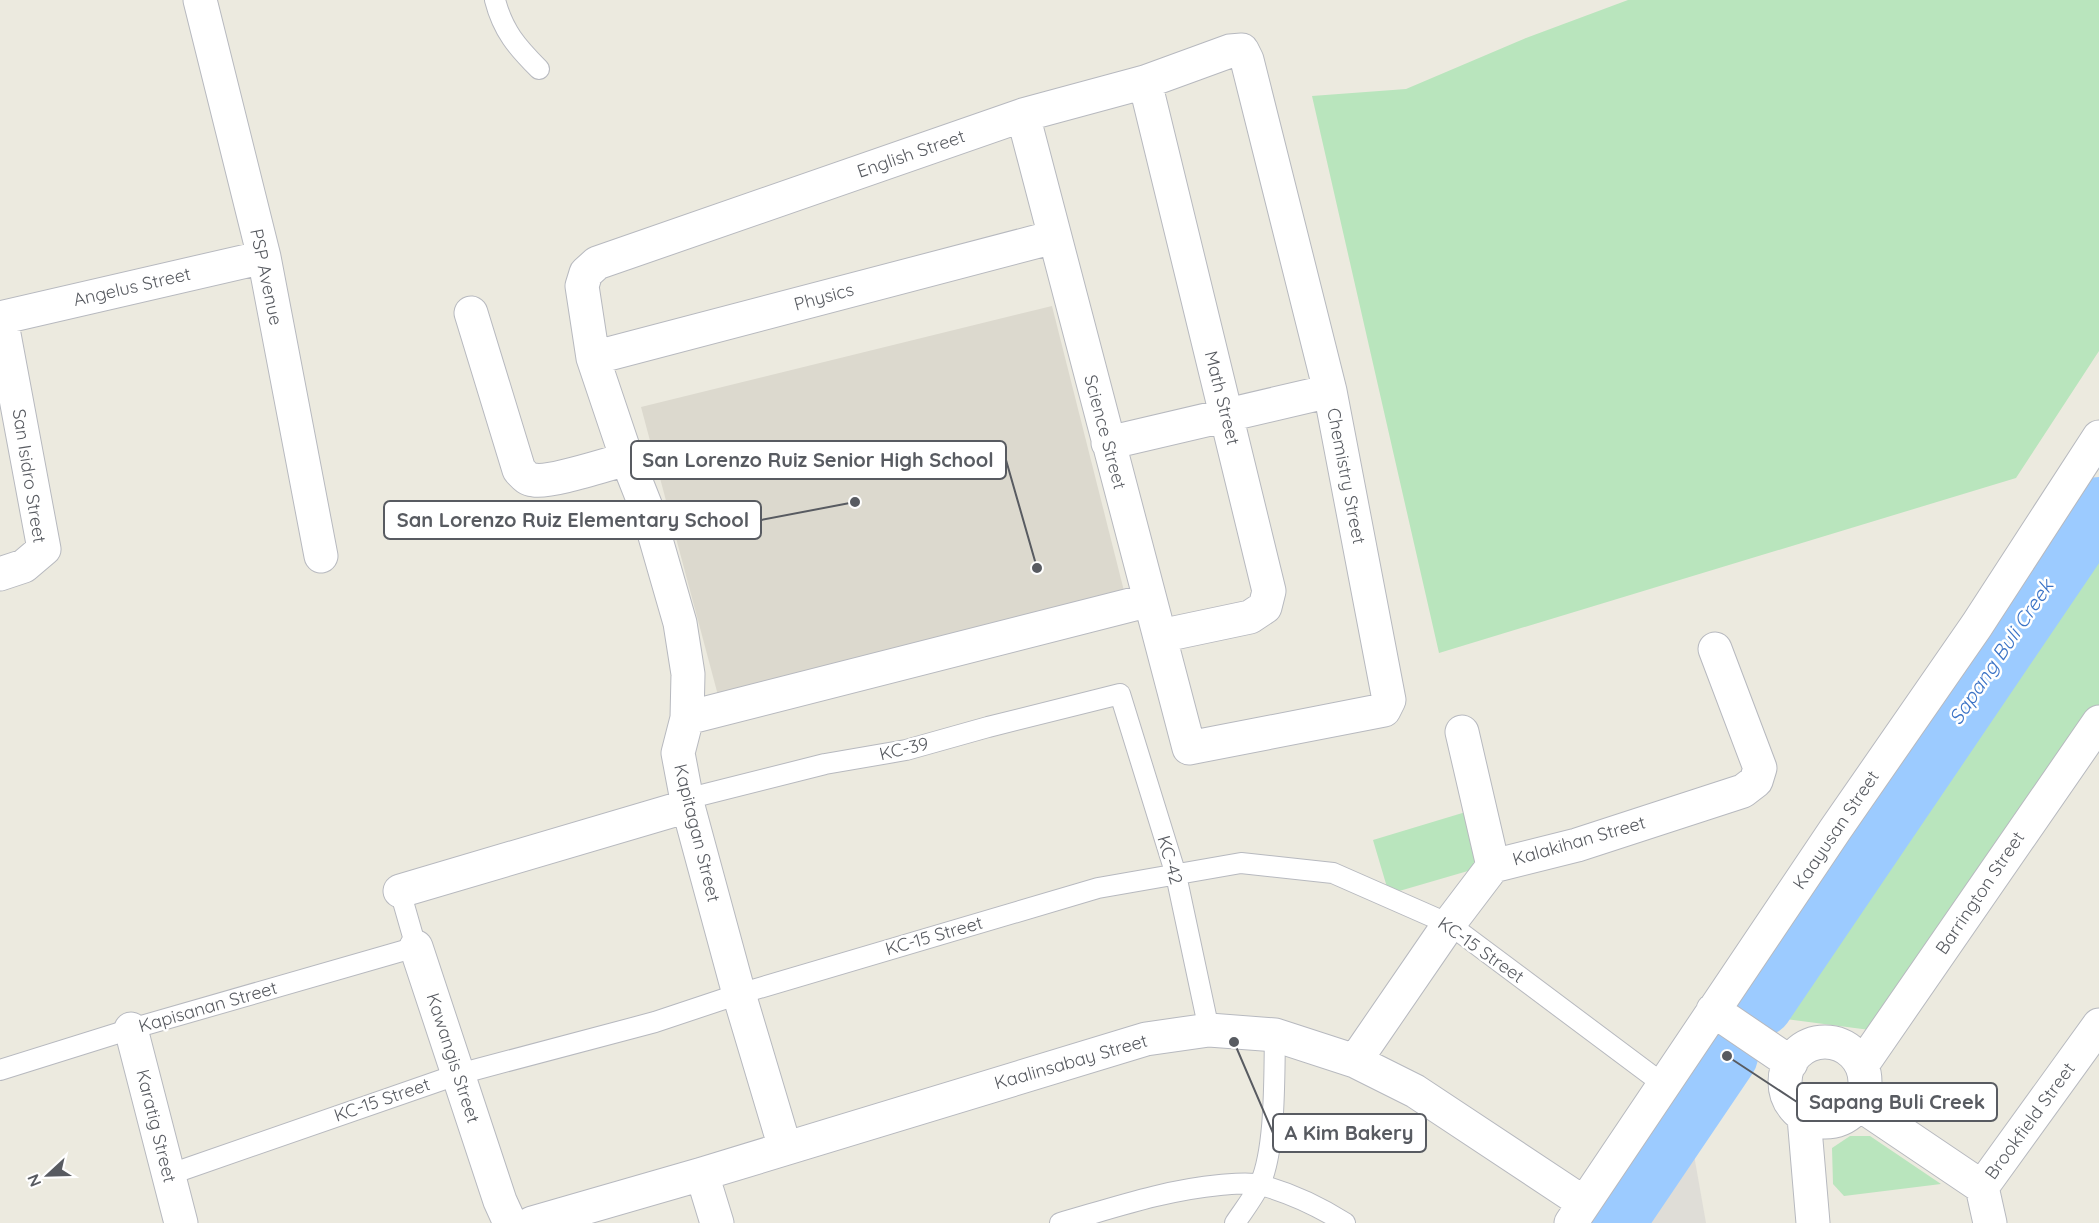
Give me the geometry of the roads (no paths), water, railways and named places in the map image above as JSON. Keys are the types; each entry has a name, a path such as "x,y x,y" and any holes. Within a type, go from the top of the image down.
{"street":[{"name":"PSP Avenue","path":"200,0 264,257 321,556"},
{"name":"English Street","path":"586,273 597,263 1023,115 1145,82 1230,51 1242,50"},
{"name":"Chemistry Street","path":"1189,748 1384,710 1389,700 1330,391 1247,60 1242,50"},
{"name":"Math Street","path":"1145,82 1269,591 1264,607 1250,617 1160,636"},
{"name":"Science Street","path":"1023,115 1189,748"},
{"name":"Physics","path":"593,358 1054,237"},
{"name":"Angelus Street","path":"0,318 264,257"},
{"name":"Kapitagan Street","path":"586,273 582,286 593,358 627,459 648,512 680,623 688,674 687,718 678,753 687,803 739,993 785,1148"},
{"path":"471,313 519,470 526,478 536,481 552,478 627,459"},
{"name":"San Isidro Street","path":"0,318 44,549 24,566 0,574"},
{"path":"1108,442 1330,391"},
{"name":"Kaayusan Street","path":"1577,1213 1977,625 2099,437"},
{"path":"687,718 1150,600"},
{"name":"Kalakihan Street","path":"1356,1061 1449,924 1493,866 1577,845 1743,792 1756,781 1760,768 1715,650"},
{"name":"Barrington Street","path":"1862,1065 2099,722"},
{"path":"1462,732 1493,866"},
{"path":"400,891 687,803"},
{"name":"Kawangis Street","path":"416,947 500,1201 510,1223"},
{"path":"1713,1010 1791,1063"},
{"name":"Brookfield Street","path":"1982,1187 2099,1025"},
{"name":"Karatig Street","path":"131,1029 181,1223"},
{"name":"Kaalinsabay Street","path":"550,1221 1146,1039 1209,1030 1275,1035 1356,1061 1415,1090 1577,1213"},
{"path":"1830,1042 1849,1049 1862,1065 1866,1085 1859,1104 1844,1119 1824,1123 1804,1117 1789,1100 1785,1078 1791,1063 1809,1045 1830,1042"},
{"path":"1859,1104 1982,1187 1990,1223"},
{"path":"1804,1117 1813,1223"},
{"path":"702,1174 717,1223"}],"lane":[{"path":"495,0 500,20 519,50 539,69"},
{"name":"KC-39","path":"687,803 825,764 906,750 1120,694"},
{"name":"KC-42","path":"1120,694 1176,875 1209,1030"},
{"name":"KC-15 Street","path":"168,1175 459,1074 655,1022 739,993 1098,888 1241,863 1333,873 1449,924 1663,1084"},
{"name":"Kawangis Street","path":"400,891 416,947"},
{"name":"Kapisanan Street","path":"0,1070 131,1029 416,947"},
{"path":"1235,1223 1260,1185 1266,1168 1275,1035"},
{"path":"1060,1223 1174,1191 1233,1184 1260,1185 1315,1206 1345,1223"}],"waterway":[{"name":"Sapang Buli Creek","path":"1762,1005 2099,508"},
{"name":"Sapang Buli Creek","path":"1614,1223 1727,1056"}],"place":[{"name":"San Lorenzo Ruiz Elementary School","path":"855,502"},
{"name":"San Lorenzo Ruiz Senior High School","path":"1037,568"},
{"name":"A Kim Bakery","path":"1234,1042"},
{"name":"Sapang Buli Creek","path":"1727,1056"}]}
